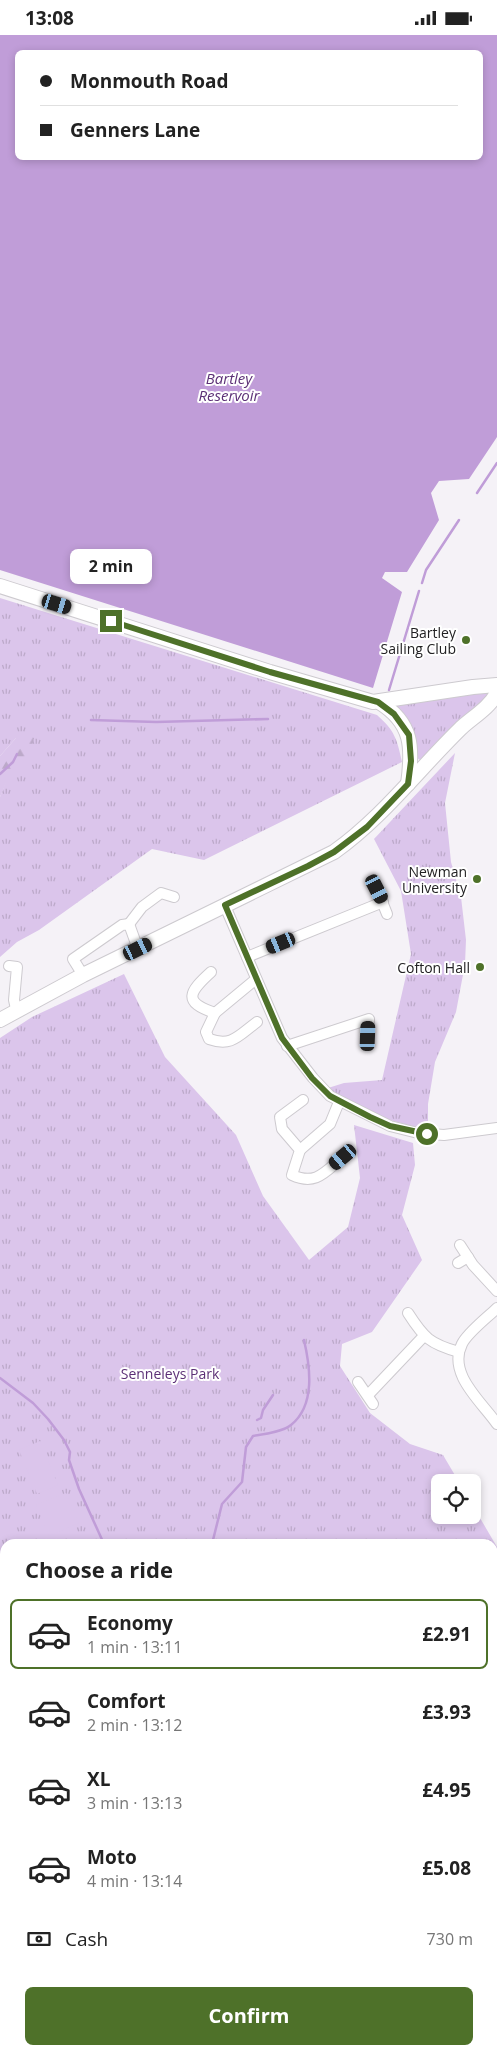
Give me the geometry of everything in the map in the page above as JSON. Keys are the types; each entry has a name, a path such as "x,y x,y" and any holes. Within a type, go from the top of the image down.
{"street":[{"path":"0,586 270,672 378,702 394,714 409,735 411,761 408,784"},
{"path":"378,702 497,685"},
{"path":"0,1020 16,1009 83,975 334,852 367,827 462,727 490,704 497,693"},
{"path":"377,889 387,914"},
{"path":"83,975 73,959 108,933 122,925 129,924 142,907 161,893 174,897"},
{"path":"247,957 383,902"},
{"path":"225,905 287,1046 312,1078 330,1096 390,1126 418,1133 444,1135 497,1128"},
{"path":"129,924 138,949"},
{"path":"9,966 18,967 14,1000 16,1009"},
{"path":"211,972 193,988 191,994 193,1001 199,1007 215,1013"},
{"path":"256,979 215,1013 206,1032 208,1039 222,1043 232,1041 257,1022"},
{"path":"287,1046 369,1019 368,1036"},
{"path":"300,1150 282,1129 280,1117 303,1100"},
{"path":"339,1102 330,1124 300,1150 292,1175 300,1179 310,1180 322,1175 343,1157"},
{"path":"460,1245 497,1291"},
{"path":"458,1263 468,1257"},
{"path":"497,1308 462,1342 458,1365 463,1378 497,1424"},
{"path":"408,1313 423,1337 447,1349 459,1352"},
{"path":"358,1382 371,1399 423,1337"}],"green space":[{"path":"0,598 377,715 388,726 394,736 399,747 402,762 204,860 152,849 39,930 17,942 0,957 0,797 8,776 16,738 0,756"},
{"path":"488,692 487,698 424,759 420,760 416,757 391,703"},
{"path":"25,734 34,738 27,767 9,776 0,797 0,756 16,738"},
{"path":"455,753 445,803 451,862 461,897 466,940 465,964 456,1012 435,1062 428,1104 428,1129 375,1115 350,1103 328,1088 344,1083 382,1080 411,954 401,891 374,839"},
{"name":"Senneleys Park","path":"124,974 165,1057 236,1135 263,1196 309,1260 348,1227 360,1178 354,1125 413,1143 415,1165 402,1215 422,1260 372,1332 342,1344 340,1366 370,1413 410,1444 443,1455 454,1474 431,1474 431,1524 481,1524 481,1520 492,1539 0,1539 0,1038 32,1017"},
{"path":"40,1441 58,1485 37,1494 19,1450"},
{"path":"66,1493 79,1523 49,1536 36,1505"}],"water":[{"name":"Bartley Reservoir","path":"0,35 497,35 497,437 469,479 439,481 431,493 439,520 407,572 385,572 382,578 402,592 373,688 0,570"}],"waterway":[{"path":"477,493 497,463"},
{"path":"422,583 426,570 459,520"},
{"path":"389,690 419,591"},
{"path":"91,720 156,722 268,719"},
{"path":"0,774 13,762 17,754"},
{"path":"213,1539 222,1504 242,1482 246,1447 253,1436 273,1432 291,1425 299,1417 304,1407 309,1385 308,1361 304,1340"},
{"path":"0,1378 33,1403 64,1440 70,1452 69,1460 79,1489 102,1539"},
{"path":"257,1420 261,1418 263,1410 273,1395"}],"place":[{"name":"Bartley Sailing Club","path":"466,640"},
{"name":"Newman University","path":"477,879"},
{"name":"Cofton Hall","path":"480,967"}],"route":[{"path":"111,621 270,672 378,702 394,714 409,735 411,761 408,784 367,827 334,852 225,905 256,979 268,1001 282,1038 312,1078 339,1102 390,1126 427,1134"}]}
